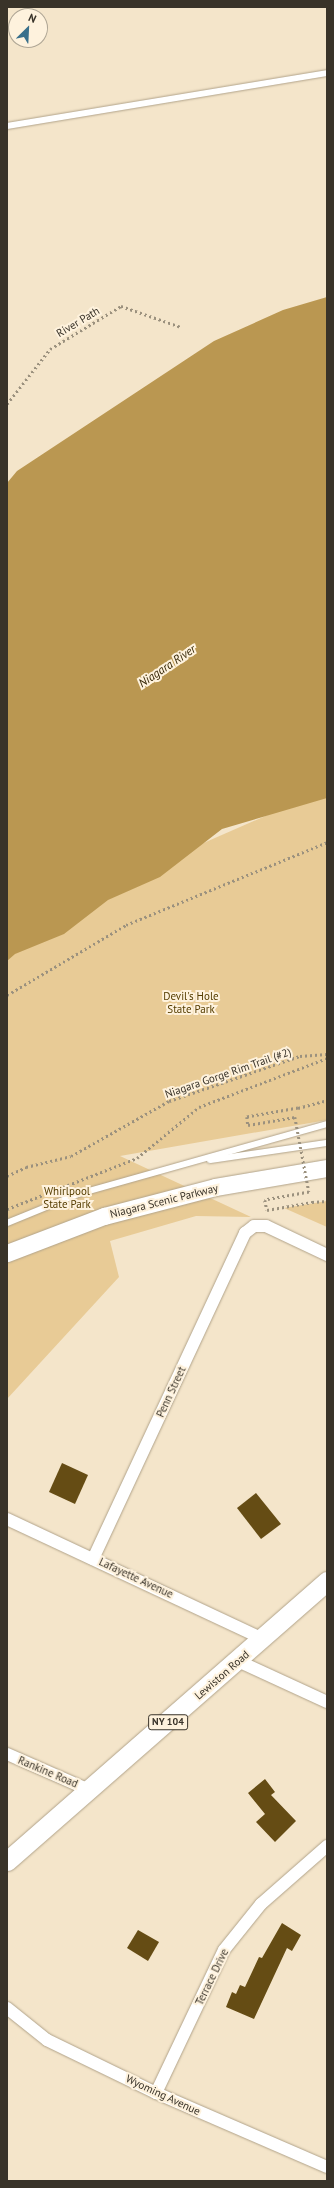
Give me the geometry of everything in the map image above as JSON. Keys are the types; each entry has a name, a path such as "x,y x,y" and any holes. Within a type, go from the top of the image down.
{"main road":[{"name":"Niagara Scenic Parkway","path":"7,1252 111,1214 215,1187 327,1168"},
{"name":"Lewiston Road","path":"7,1861 264,1639 327,1581"}],"street":[{"name":"Penn Street","path":"93,1559 242,1237 251,1228 266,1226 327,1255"},
{"name":"Lafayette Avenue","path":"7,1519 264,1639"},
{"path":"238,1661 327,1702"},
{"name":"Rankine Road","path":"7,1754 89,1790"},
{"name":"Terrace Drive","path":"156,2093 224,1950 261,1904 327,1846"},
{"name":"Wyoming Avenue","path":"7,2008 47,2040 156,2093 327,2167"}],"lane":[{"path":"7,126 327,72"},
{"path":"7,1223 78,1194 327,1124"},
{"path":"177,1165 327,1143"}],"path":[{"name":"River Path","path":"7,404 50,348 121,306 181,327"},
{"path":"7,995 126,925 327,842"},
{"name":"Niagara Gorge Rim Trail (#2)","path":"7,1176 26,1167 71,1156 169,1101 300,1056 327,1054"},
{"path":"7,1208 137,1158 199,1107 327,1058"},
{"path":"327,1100 298,1108 247,1117 248,1125 295,1117 309,1192 265,1200 267,1210 327,1200"}],"green space":[{"name":"Devil's Hole State Park","path":"327,789 327,1120 120,1156 251,1217 196,1216 110,1241 119,1277 7,1399 7,951 183,852"},
{"path":"327,1201 327,1227 284,1208"}],"water":[{"name":"Niagara River","path":"327,297 327,798 222,829 160,877 108,900 64,934 15,954 7,961 7,483 17,471 214,341 283,310"}],"building":[{"path":"62,1463 88,1475 75,1504 49,1492"},
{"path":"256,1493 281,1524 261,1539 237,1508"},
{"path":"265,1779 275,1792 271,1795 296,1821 275,1842 256,1822 265,1814 248,1793"},
{"path":"282,1923 301,1935 292,1951 287,1948 254,2019 226,2007 232,1992 236,1994 240,1985 245,1987 259,1957 262,1958"},
{"path":"138,1930 159,1942 148,1961 127,1948"}],"park label":[{"name":"Whirlpool State Park","path":"67,1198"}]}
